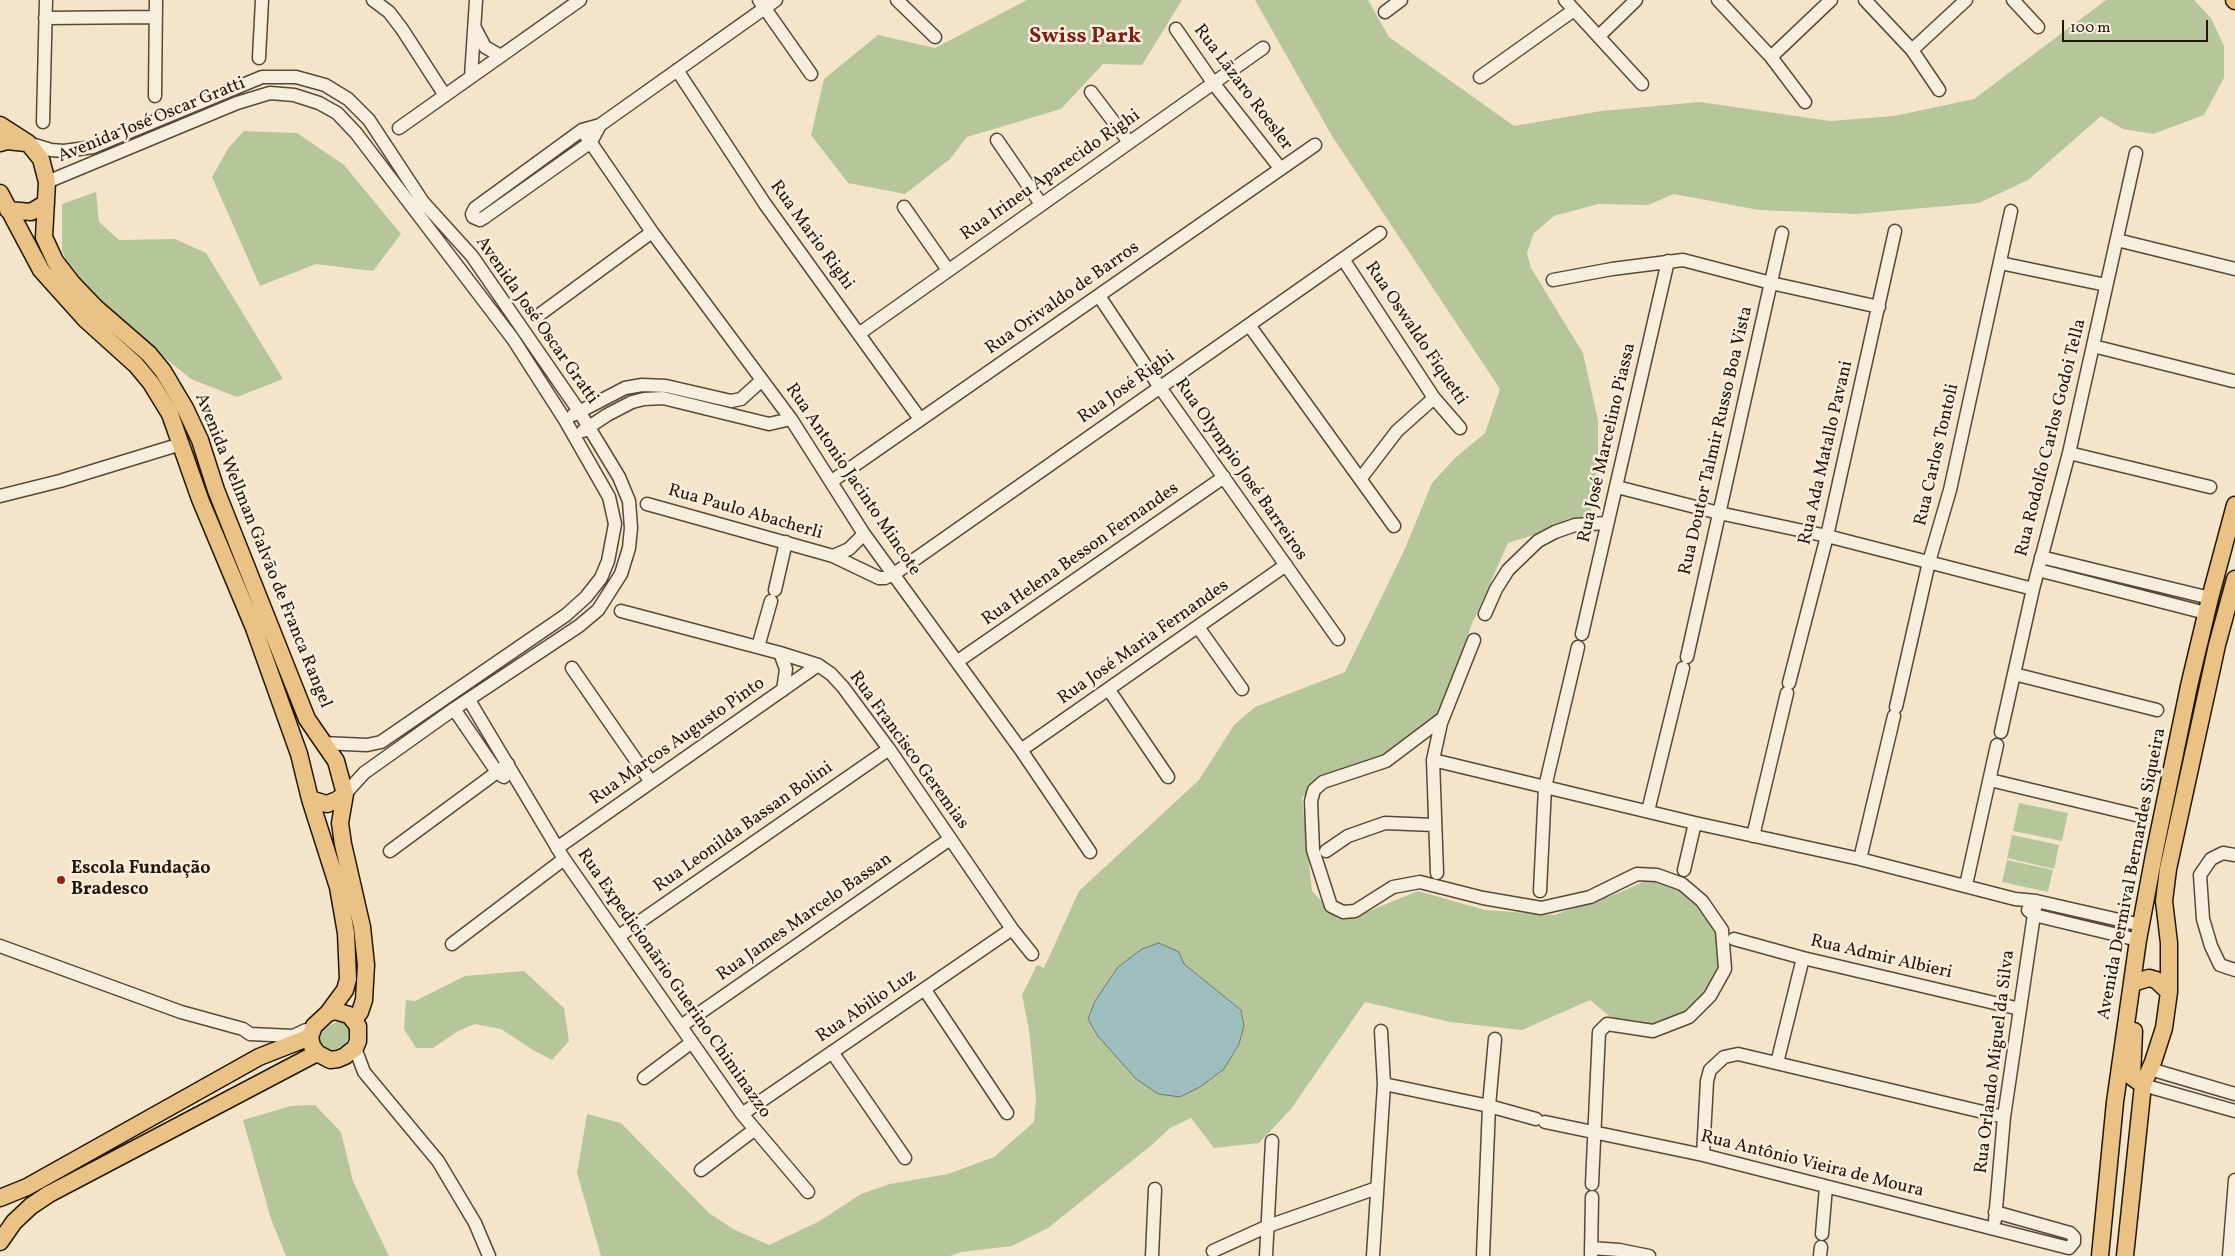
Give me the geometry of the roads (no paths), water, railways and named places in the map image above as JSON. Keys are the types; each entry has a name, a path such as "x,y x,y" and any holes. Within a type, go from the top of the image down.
{"main road":[{"name":"Avenida Wellman Galvão de Franca Rangel","path":"0,125 28,143 41,159 47,182 44,237 55,261 72,283 96,308 149,354 163,371 185,408 200,440 216,490 307,719 336,761 345,794 340,823 343,844 362,927 366,964 364,1000 360,1012 354,1019"},
{"path":"0,143 7,141 28,143"},
{"name":"Avenida Wellman Galvão de Franca Rangel","path":"0,193 41,270 85,319 136,364 151,383 170,414 200,499 254,628 299,754 310,799 338,887 346,933 348,978 345,990 328,1013"},
{"path":"8,210 31,212 46,203"},
{"name":"Avenida Dermival Bernardes Siqueira","path":"2100,1256 2115,1102 2130,1022 2140,933 2156,846 2208,606 2235,505"},
{"name":"Avenida Dermival Bernardes Siqueira","path":"2125,1256 2143,1085 2164,1028 2169,992 2169,943 2164,901 2168,869 2218,645 2235,579"},
{"path":"299,754 310,745 323,743"},
{"path":"310,799 327,804 345,794"},
{"path":"2133,983 2148,978 2156,980 2169,992"},
{"path":"0,1198 27,1188 259,1057 312,1031 328,1013 342,1012 354,1019 360,1034 355,1048 345,1056 330,1060 317,1053 312,1046 312,1031"},
{"path":"2130,1022 2146,1034 2152,1034 2164,1028"},
{"path":"2130,1022 2132,1077 2143,1085"},
{"path":"0,1242 14,1222 31,1206 49,1194 317,1053"}],"street":[{"path":"43,122 46,0"},
{"path":"155,96 156,0"},
{"path":"260,58 262,0"},
{"path":"374,0 389,12 402,29 444,94"},
{"path":"472,77 476,0"},
{"path":"399,128 444,94 472,77 580,0"},
{"path":"600,125 591,142 485,217 480,220 473,217 472,214 475,208 582,130 600,125 677,70 762,4 776,0"},
{"path":"897,0 935,37"},
{"path":"1384,12 1401,0"},
{"path":"1599,36 1636,0"},
{"path":"1718,0 1771,57 1805,102"},
{"path":"1771,57 1831,0"},
{"path":"1865,0 1912,50 1927,69 1938,90"},
{"path":"1912,50 1966,0"},
{"path":"2013,0 2038,27"},
{"path":"762,4 811,74"},
{"path":"1480,77 1570,5 1642,84"},
{"path":"45,18 155,17"},
{"path":"475,28 485,48 501,56"},
{"name":"Rua Lãzaro Roesler","path":"1176,29 1214,84 1280,168"},
{"name":"Rua Irineu Aparecido Righi","path":"860,332 1263,48"},
{"name":"Rua Mario Righi","path":"677,70 766,204 860,332 920,419"},
{"name":"Avenida José Oscar Gratti","path":"28,143 51,150 64,151 93,147 262,77 296,77 325,85 348,99 369,120 424,202 472,256 579,411 615,469 629,501 631,528 629,548 622,574 598,610 579,626 454,709 364,774 345,794"},
{"path":"1090,92 1129,142"},
{"name":"Avenida José Oscar Gratti","path":"47,182 237,102 270,94 294,95 319,103 337,113 356,133 513,339 565,420 609,497 615,524 608,561 601,578 586,598 566,615 381,742 367,745 323,743"},
{"name":"Rua Antonio Jacinto Mincote","path":"582,130 652,232 791,419 864,534 1022,750 1090,852"},
{"path":"997,140 1041,204"},
{"name":"Rua Orivaldo de Barros","path":"832,481 1314,145"},
{"name":"Rua Rodolfo Carlos Godoi Tella","path":"2000,732 2033,589 2069,452 2136,153"},
{"path":"904,207 948,270"},
{"name":"Rua Carlos Tontoli","path":"1860,859 1929,562 1950,490 2012,211"},
{"name":"Rua Ada Matallo Pavani","path":"1753,836 1826,536 1895,231"},
{"path":"539,315 652,232"},
{"name":"Rua José Righi","path":"894,574 1159,386 1380,233"},
{"name":"Rua Doutor Talmir Russo Boa Vista","path":"1648,811 1685,663 1782,233"},
{"path":"2117,240 2235,269"},
{"name":"Rua Oswaldo Fiquetti","path":"1343,259 1434,398 1460,428"},
{"path":"1553,280 1612,269 1683,260 1771,283 1878,307"},
{"name":"Rua José Marcelino Piassa","path":"1582,634 1606,523 1668,261"},
{"path":"2000,263 2106,286"},
{"name":"Rua Olympio José Barreiros","path":"1099,296 1159,386 1338,639"},
{"path":"1249,325 1394,526"},
{"path":"2093,346 2234,381"},
{"path":"565,420 625,388 642,385 666,386 730,401 741,399 762,380"},
{"path":"575,437 615,410 644,398 663,398 769,424 791,419"},
{"path":"1361,478 1397,431 1434,398"},
{"path":"0,496 60,481 181,444"},
{"path":"2069,452 2210,486"},
{"name":"Rua Helena Besson Fernandes","path":"958,661 1224,477"},
{"path":"1616,487 1719,513 1826,536 2033,589"},
{"name":"Rua Paulo Abacherli","path":"647,504 833,556 879,578 885,578 894,574"},
{"path":"1485,614 1496,589 1508,570 1538,541 1555,532 1575,525 1606,523"},
{"name":"Rua Paulo Abacherli","path":"833,556 849,549 864,534"},
{"path":"758,647 786,542"},
{"path":"857,567 879,553"},
{"path":"2041,557 2208,606"},
{"name":"Rua José Maria Fernandes","path":"1022,750 1286,565"},
{"path":"2038,570 2208,606"},
{"name":"Rua Francisco Geremias","path":"621,611 780,653 818,665 831,674 843,687 889,749 1012,929 1032,954"},
{"path":"1198,627 1242,689"},
{"path":"1437,873 1433,760 1443,718 1474,640"},
{"path":"1540,891 1544,787 1578,647"},
{"path":"780,653 786,669 783,690"},
{"name":"Rua Marcos Augusto Pinto","path":"452,944 560,854 651,782 818,665"},
{"path":"572,668 651,782"},
{"path":"2014,674 2157,710"},
{"path":"1109,690 1168,777"},
{"name":"Rua Expedicionãrio Guerino Chiminazzo","path":"469,700 560,854 742,1114 808,1192"},
{"path":"454,709 496,772"},
{"path":"1443,718 1386,761 1323,782 1314,790 1311,801 1313,850 1331,906 1343,912 1355,911 1393,887 1420,882 1483,898 1541,908 1590,897 1637,874 1658,875 1682,884 1702,901 1722,930 1724,969 1710,996 1689,1018 1654,1030 1607,1024 1600,1032 1591,1252 1619,1250 1649,1256"},
{"path":"1966,885 1998,745"},
{"name":"Rua Leonilda Bassan Bolini","path":"619,936 889,749"},
{"path":"1433,760 1695,823 1860,859 2015,899 2036,901 2140,933"},
{"path":"390,851 508,764"},
{"name":"Rua Expedicionãrio Guerino Chiminazzo","path":"496,772 520,788"},
{"path":"1990,780 2136,815"},
{"path":"1326,851 1348,836 1385,823 1434,824"},
{"path":"1684,870 1695,823"},
{"name":"Rua James Marcelo Bassan","path":"681,1026 950,839"},
{"path":"2235,855 2223,853 2211,859 2200,875 2203,918 2211,946 2220,966 2235,970"},
{"path":"2015,899 2034,915 2140,933"},
{"name":"Rua Orlando Miguel da Silva","path":"1994,1228 2004,1117 2036,901"},
{"name":"Rua Abilio Luz","path":"742,1114 1012,929"},
{"name":"Rua Admir Albieri","path":"1734,938 1803,958 2020,1009"},
{"path":"0,946 181,1012 243,1029 250,1034 257,1047 259,1057"},
{"path":"1777,1063 1803,958"},
{"path":"925,990 1007,1113"},
{"path":"250,1034 293,1036 312,1031"},
{"path":"1373,1256 1384,1084 1381,1031"},
{"path":"1483,1256 1489,1106 1495,1039"},
{"path":"644,1078 692,1042"},
{"path":"355,1048 364,1072 438,1161 475,1223 489,1256"},
{"path":"832,1052 905,1158"},
{"path":"1703,1155 1707,1081 1710,1070 1724,1057 1738,1054 2004,1117"},
{"path":"338,1059 364,1072"},
{"path":"2150,1069 2235,1094"},
{"name":"Rua Antônio Vieira de Moura","path":"1384,1084 1489,1106 1595,1133 1703,1155 2069,1248 2074,1242 2074,1237 2070,1233 1995,1212"},
{"path":"2143,1085 2235,1111"},
{"path":"701,1170 754,1130"},
{"path":"1266,1256 1272,1141"},
{"path":"2229,1256 2235,1180"},
{"path":"1822,1234 1826,1187"},
{"path":"1213,1251 1268,1226 1377,1188"},
{"path":"1152,1256 1155,1189"}],"water":[{"path":"1159,943 1179,952 1184,964 1241,1010 1244,1026 1239,1044 1224,1069 1200,1087 1180,1097 1158,1094 1136,1079 1097,1035 1088,1019 1095,1001 1118,967 1142,949"}],"place":[{"name":"Escola Fundação Bradesco","path":"61,880"}],"district":[{"name":"Swiss Park","path":"1085,38"}]}
